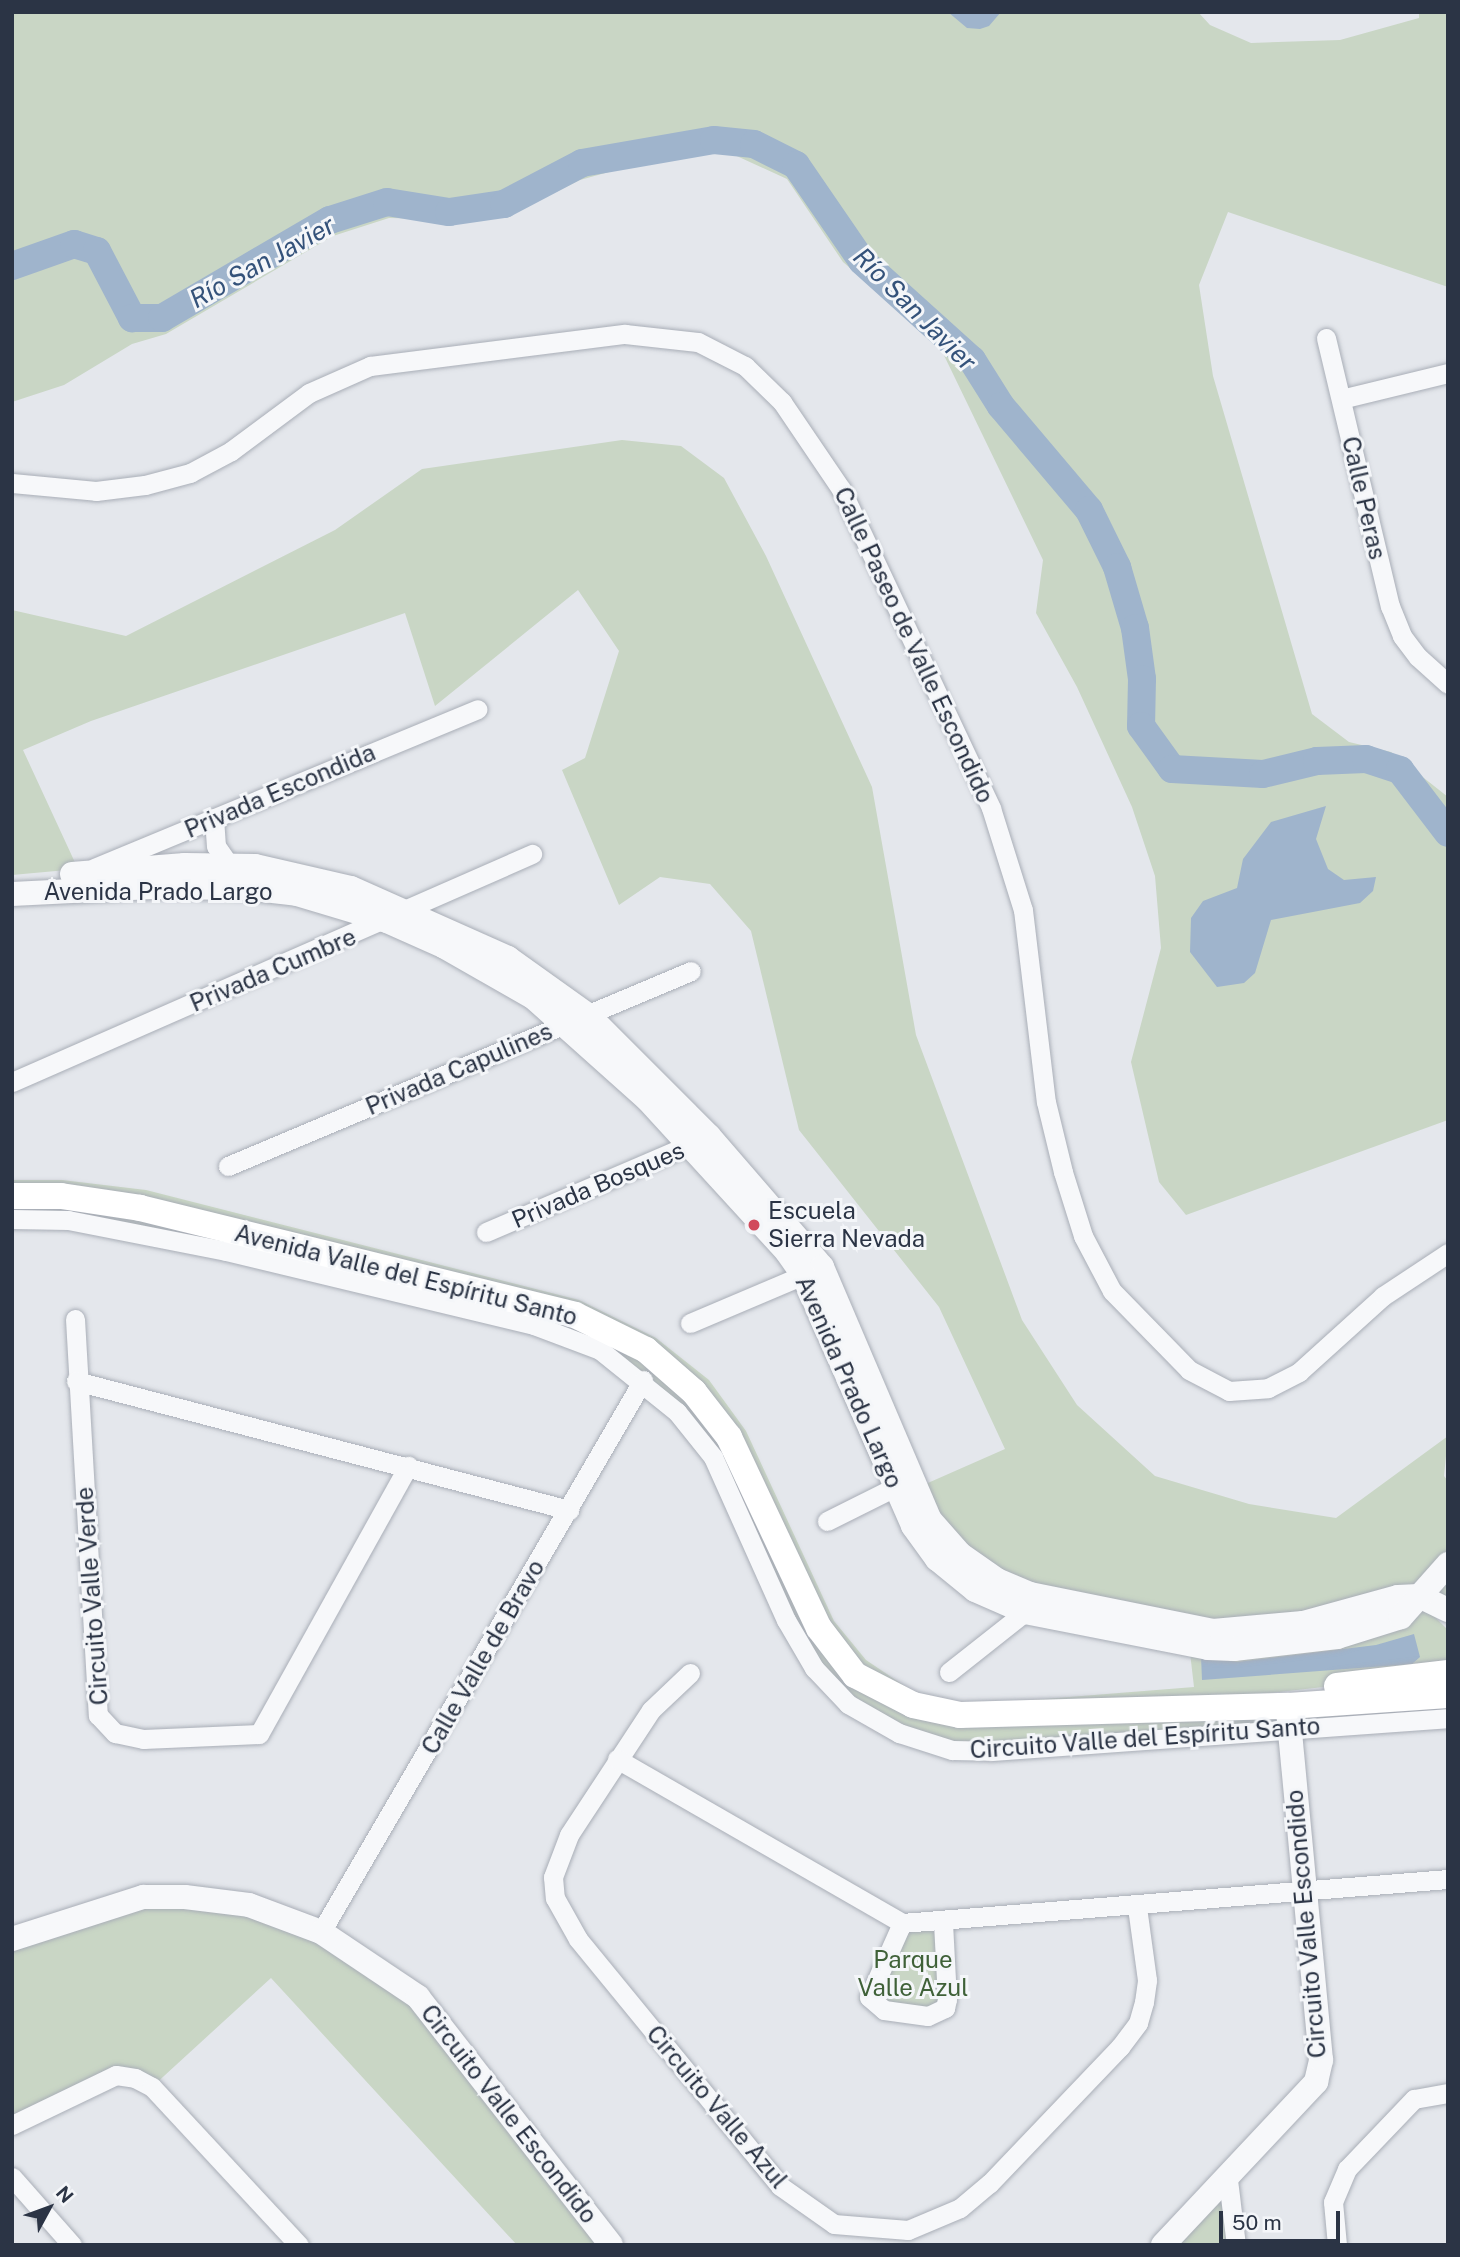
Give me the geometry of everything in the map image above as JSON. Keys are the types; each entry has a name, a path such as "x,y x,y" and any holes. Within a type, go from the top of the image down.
{"main road":[{"name":"Avenida Valle del Espíritu Santo","path":"12,1196 61,1196 140,1208 575,1315 646,1350 708,1410 729,1437 819,1628 855,1675 913,1705 960,1715 1193,1706 1448,1673"},
{"name":"Avenida Valle del Espíritu Santo","path":"1193,1706 1288,1715 1448,1696"}],"street":[{"name":"Calle Paseo de Valle Escondido","path":"12,483 96,491 145,485 190,473 231,451 309,393 370,366 625,334 698,342 745,366 782,402 841,489 992,808 1023,910 1046,1102 1063,1172 1083,1236 1112,1291 1189,1370 1228,1391 1268,1388 1299,1372 1383,1296 1448,1253"},
{"name":"Calle Peras","path":"1326,338 1390,606 1402,636 1418,657 1448,684"},
{"path":"1341,400 1448,373"},
{"name":"Privada Escondida","path":"12,904 477,709"},
{"path":"214,818 216,846 230,866"},
{"name":"Privada Cumbre","path":"12,1083 410,911 532,854"},
{"name":"Avenida Prado Largo","path":"12,878 255,866 351,888 410,911 508,958 577,1019 701,1141 813,1271 903,1482 913,1526 937,1559 975,1590 1025,1612 1062,1610 1213,1631 1303,1623 1398,1597 1419,1596"},
{"name":"Avenida Prado Largo","path":"12,894 45,890 247,888 297,894 387,921 491,972 577,1019"},
{"name":"Privada Capulines","path":"228,1166 691,971"},
{"name":"Privada Bosques","path":"486,1232 701,1141"},
{"name":"Circuito Valle del Espíritu Santo","path":"12,1219 68,1220 126,1229 534,1325 600,1350 643,1380 677,1412 713,1457 786,1620 814,1668 848,1704 899,1733 952,1750 991,1751 1288,1715 1448,1718"},
{"path":"690,1324 813,1271"},
{"name":"Circuito Valle Verde","path":"75,1319 76,1381 98,1715 115,1733 143,1740 259,1734 408,1466"},
{"name":"Calle Valle de Bravo","path":"321,1933 643,1380"},
{"path":"76,1381 569,1510"},
{"path":"827,1521 903,1482"},
{"name":"Avenida Prado Largo","path":"903,1482 930,1520 960,1554 997,1580 1062,1610"},
{"path":"1419,1596 1448,1564"},
{"path":"1419,1596 1448,1610"},
{"path":"1419,1596 1448,1630"},
{"path":"949,1672 1025,1612"},
{"name":"Circuito Valle Azul","path":"690,1673 651,1710 617,1759 558,1857 555,1898 564,1919 780,2186 834,2224 908,2230 933,2222 989,2184 1027,2145 1138,2023 1146,1980 1137,1907"},
{"name":"Circuito Valle Escondido","path":"1163,2245 1228,2180 1316,2082 1321,2060 1288,1715"},
{"path":"617,1759 902,1923 943,1923 1448,1879"},
{"name":"Circuito Valle Escondido","path":"12,1938 143,1897 185,1897 249,1905 321,1933 418,1997 611,2245"},
{"path":"902,1923 869,1997 884,2010 928,2016 945,2008 947,1999 943,1923"},
{"path":"12,2125 116,2075 135,2078 152,2087 299,2245"},
{"path":"1337,2245 1334,2203 1347,2169 1414,2099 1448,2093"},
{"path":"12,2177 72,2245"},
{"path":"1228,2180 1236,2245"}],"green space":[{"path":"12,12 1198,12 1210,25 1251,43 1340,40 1419,18 1419,12 1448,12 1448,287 1228,212 1199,285 1213,376 1312,714 1349,742 1391,752 1448,797 1448,1120 1186,1215 1159,1182 1131,1062 1161,948 1155,876 1132,807 1077,687 1036,613 1043,560 939,345 843,262 787,179 728,152 645,162 580,180 525,207 486,220 389,218 333,236 166,334 132,344 64,385 12,402"},
{"path":"622,440 681,446 724,478 766,556 872,787 916,1035 1022,1320 1077,1405 1155,1476 1249,1504 1336,1518 1448,1436 1444,1476 1448,1481 1448,1610 1434,1616 1448,1630 1448,1673 1244,1696 1448,1695 1448,1718 991,1751 899,1733 814,1668 713,1457 600,1350 226,1251 12,1219 12,1180 62,1180 146,1190 579,1300 656,1338 709,1380 746,1431 834,1621 866,1660 918,1695 958,1706 1194,1687 1189,1644 1239,1630 1030,1594 960,1554 921,1486 1005,1449 939,1307 799,1130 751,931 710,884 660,877 619,905 562,770 585,758 619,651 578,590 435,706 405,613 91,721 23,750 78,869 12,875 12,610 126,636 335,530 422,469"},
{"path":"249,1905 418,1997 599,2245 517,2245 271,1978 152,2087 116,2075 12,2125 12,1939 102,1907"},
{"name":"Parque Valle Azul","path":"903,1925 942,1925 951,2013 859,2001"},
{"path":"1228,2180 1236,2245 1163,2245"}],"water":[{"path":"948,12 1001,12 989,26 980,29 967,28"},
{"path":"1326,806 1316,839 1328,869 1344,880 1376,877 1373,891 1360,903 1271,920 1255,973 1244,983 1217,987 1190,952 1191,918 1203,901 1237,888 1243,859 1271,822"},
{"path":"1414,1634 1420,1657 1412,1664 1202,1680 1201,1656 1237,1662 1376,1645"}],"waterway":[{"name":"Río San Javier","path":"12,266 74,244 97,251 132,318 162,318 330,220 387,202 449,212 504,204 582,163 714,140 754,144 796,165 862,261 972,360 1001,406 1089,510 1117,567 1135,628 1142,679 1141,726 1172,769 1263,774 1317,761 1366,759 1400,770 1448,833"}],"place":[{"name":"Escuela Sierra Nevada","path":"754,1225"}]}
